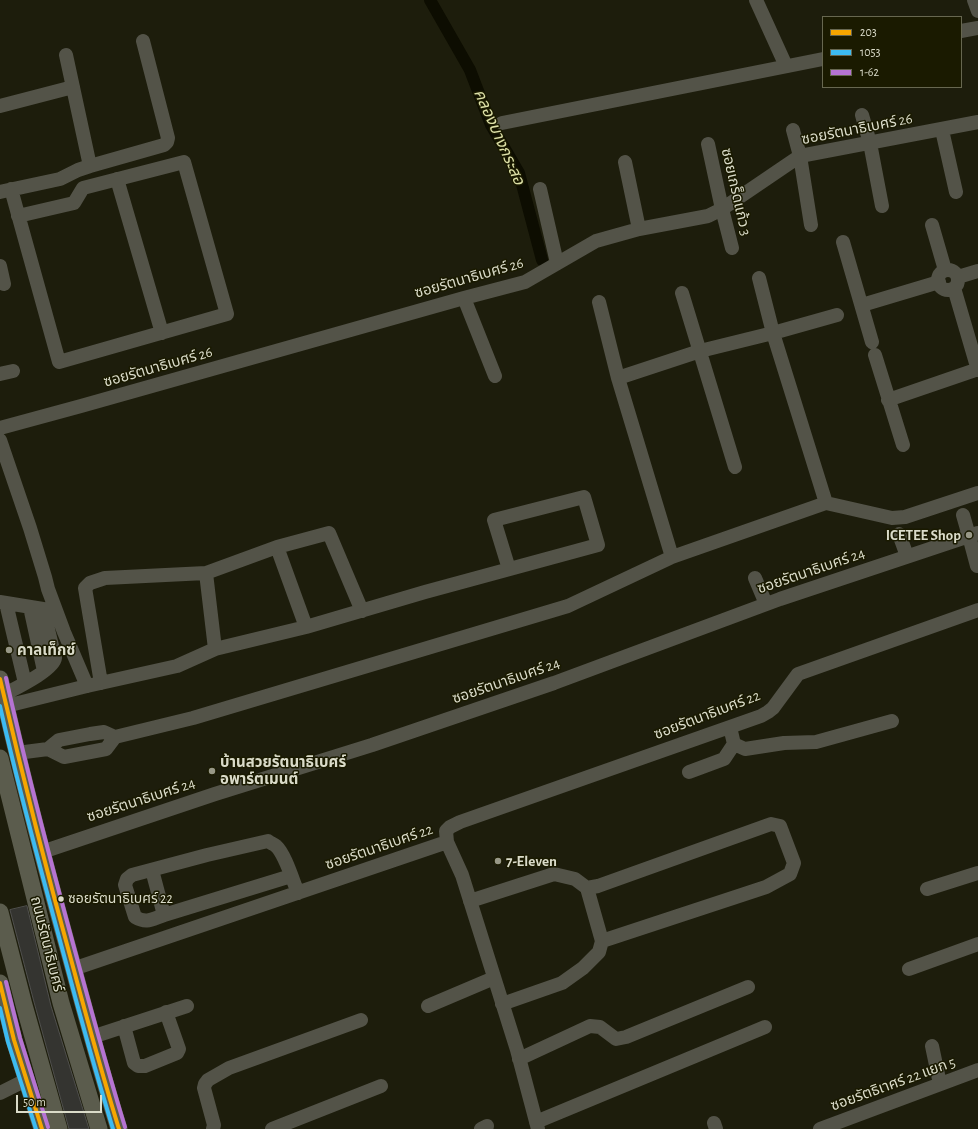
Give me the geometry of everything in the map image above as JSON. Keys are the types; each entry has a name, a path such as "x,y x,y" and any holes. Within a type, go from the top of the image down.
{"main road":[{"name":"ถนนรัตนาธิเบศร์","path":"3,693 42,852 73,969 119,1129"},
{"name":"ถนนรัตนาธิเบศร์","path":"0,758 61,1003 99,1129"},
{"path":"0,912 24,1005 59,1129"},
{"path":"0,983 14,1040 42,1129"}],"street":[{"path":"756,0 786,66"},
{"path":"974,0 978,11"},
{"path":"962,32 978,28"},
{"path":"18,216 74,202 83,188 184,162 227,314 59,362 18,216 6,190 60,179 78,170 164,145 167,142 168,138 143,41"},
{"path":"66,56 90,166"},
{"path":"502,123 822,59"},
{"path":"0,106 73,87"},
{"path":"862,115 870,143 882,206"},
{"name":"ซอยรัตนาธิเบศร์ 26","path":"0,428 525,282 596,241 639,229 708,216 722,209 800,156 978,122"},
{"path":"793,130 800,156 811,225"},
{"path":"942,130 956,192"},
{"name":"ซอยเกร็ดแก้ว 3","path":"708,144 732,248"},
{"path":"625,162 639,229"},
{"path":"117,179 162,333"},
{"path":"540,189 557,263"},
{"path":"932,225 945,270"},
{"path":"844,242 888,400 903,445"},
{"path":"0,266 4,284"},
{"path":"888,400 978,370 956,282 953,271 945,270 939,275 939,282 945,289 956,282 978,270"},
{"path":"759,278 773,333 826,503"},
{"path":"862,306 939,282"},
{"path":"682,293 734,467"},
{"path":"464,298 495,376"},
{"path":"599,302 618,378 672,557"},
{"path":"618,378 700,351 837,315"},
{"path":"0,440 30,528 48,590 87,686"},
{"path":"17,753 48,749 59,740 104,732 116,737 193,718 568,606 672,557 826,503 892,518 905,517 978,493"},
{"path":"3,693 87,686 177,666 215,649 306,627 424,592 598,545 584,497 494,520 509,569"},
{"path":"963,515 974,534 977,566"},
{"path":"101,683 84,588 87,585 105,578 206,573 277,547 328,533 362,611"},
{"path":"899,534 907,556"},
{"name":"ซอยรัตนาธิเบศร์ 24","path":"42,852 215,794 372,745 554,683 766,604 974,534"},
{"path":"277,547 306,627"},
{"path":"206,573 215,649"},
{"path":"755,578 766,604"},
{"path":"3,693 25,683 44,671 30,607 3,603 25,683"},
{"name":"ซอยรัตนาธิเบศร์ 22","path":"537,1126 519,1059 462,875 447,842 446,831 450,826 730,727 768,712 773,708 798,674 978,610"},
{"path":"734,744 745,749 784,743 816,742 892,721"},
{"path":"689,772 724,759 734,744 730,727"},
{"path":"587,888 598,886 771,824 780,826 794,863 790,874 766,887 602,941"},
{"path":"291,876 147,921 142,921 135,917 125,885 127,879 132,875 207,855 268,842 275,845 281,852 291,876 298,893"},
{"name":"ซอยรัตนาธิเบศร์ 22","path":"73,969 447,842"},
{"path":"152,870 164,915"},
{"path":"928,890 978,873"},
{"path":"470,901 554,874 575,879 587,888 602,941 598,952 583,968 562,983 502,1004"},
{"path":"909,969 978,944"},
{"path":"428,1006 494,978"},
{"path":"519,1059 590,1026 600,1027 616,1039 748,987"},
{"path":"92,1036 187,1006"},
{"path":"124,1026 134,1063 138,1066 144,1066 177,1053 179,1049 166,1012"},
{"path":"213,1129 214,1125 204,1088 208,1080 229,1068 361,1020"},
{"path":"537,1126 764,1027"},
{"path":"932,1046 940,1084"},
{"name":"ซอยรัตธิเาศร์ 22 แยก 5","path":"820,1129 978,1070"},
{"path":"0,1093 26,1080"},
{"path":"272,1129 381,1086"}],"building":[{"path":"27,906 51,1006 89,1129 69,1129 10,910"}],"waterway":[{"name":"คลองบางกระสอ","path":"430,0 470,70 491,125 519,173 542,260"}],"transit line":[{"name":"1-62","path":"6,678 22,749 49,855 125,1127"},
{"name":"203","path":"0,679 53,892 119,1129"},
{"name":"1053","path":"0,706 39,864 82,1023 113,1129"},
{"name":"1-62","path":"6,982 20,1038 48,1127"},
{"name":"203","path":"0,983 14,1040 42,1129"},
{"name":"1053","path":"0,1008 8,1042 36,1129"}],"place":[{"name":"ICETEE Shop","path":"969,535"},
{"name":"คาลเท็กซ์","path":"9,650"},
{"name":"บ้านสวยรัตนาธิเบศร์ อพาร์ตเมนต์","path":"212,771"},
{"name":"7-Eleven","path":"498,861"},
{"name":"ซอยรัตนาธิเบศร์ 22","path":"61,899"}]}
